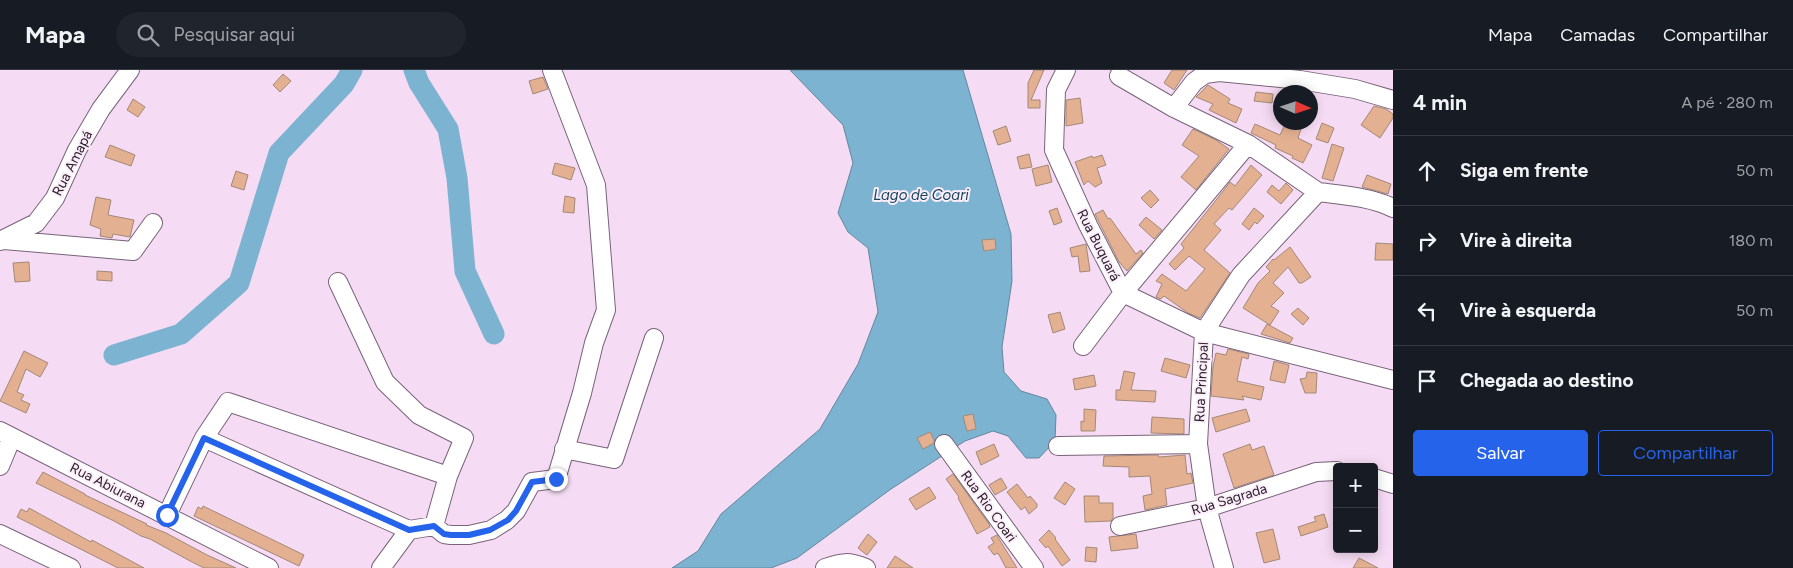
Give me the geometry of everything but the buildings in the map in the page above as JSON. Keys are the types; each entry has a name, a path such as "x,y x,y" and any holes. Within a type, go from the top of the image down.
{"street":[{"name":"Rua Amapá","path":"2,240 36,223 55,198 77,150 101,109 130,70"},
{"path":"204,438 409,530 434,526 444,534 451,535 469,535 490,530 508,520 516,511 532,482 556,479 582,393 594,343 606,310 596,185 552,70"},
{"name":"Rua Buquará","path":"1066,70 1056,90 1054,150 1088,225 1123,292 1204,332 1393,380"},
{"path":"1174,108 1194,82 1205,74 1219,72 1300,80 1355,88 1393,100"},
{"path":"1119,76 1174,108 1248,144 1318,192 1356,197 1385,204 1393,208"},
{"path":"1083,346 1123,292 1248,144"},
{"name":"Rua Principal","path":"1224,568 1207,508 1198,444 1204,332 1241,275 1318,192"},
{"path":"2,240 134,251 153,223"},
{"path":"338,282 385,382 419,415 464,438 448,476 434,526"},
{"path":"564,449 614,459 654,338"},
{"path":"167,515 204,438 228,402 448,476"},
{"path":"0,466 6,434"},
{"name":"Rua Abiurana","path":"6,434 269,568"},
{"name":"Rua Rio Coari","path":"944,444 1034,568"},
{"path":"1058,446 1198,444"},
{"name":"Rua Sagrada","path":"1120,526 1207,508 1316,472 1333,471"},
{"path":"1378,479 1393,484"},
{"path":"381,568 409,530"},
{"path":"0,534 71,568"},
{"path":"831,566 854,562 866,568"}],"water":[{"name":"Lago de Coari","path":"790,70 963,70 1011,234 1012,281 1002,347 1004,372 1021,391 1047,399 1056,415 1055,441 1039,458 1026,458 1008,436 993,431 965,441 891,489 797,558 771,568 672,568 698,551 721,514 820,429 858,364 878,312 868,248 848,232 838,213 853,163 843,125"}],"waterway":[{"path":"114,355 181,334 239,283 279,153 344,84 352,70"},
{"path":"414,70 419,83 448,129 457,178 465,271 494,334"}],"route":[{"path":"167,515 204,438 409,530 434,526 444,534 451,535 469,535 490,530 508,520 516,511 532,482 556,479"}]}
